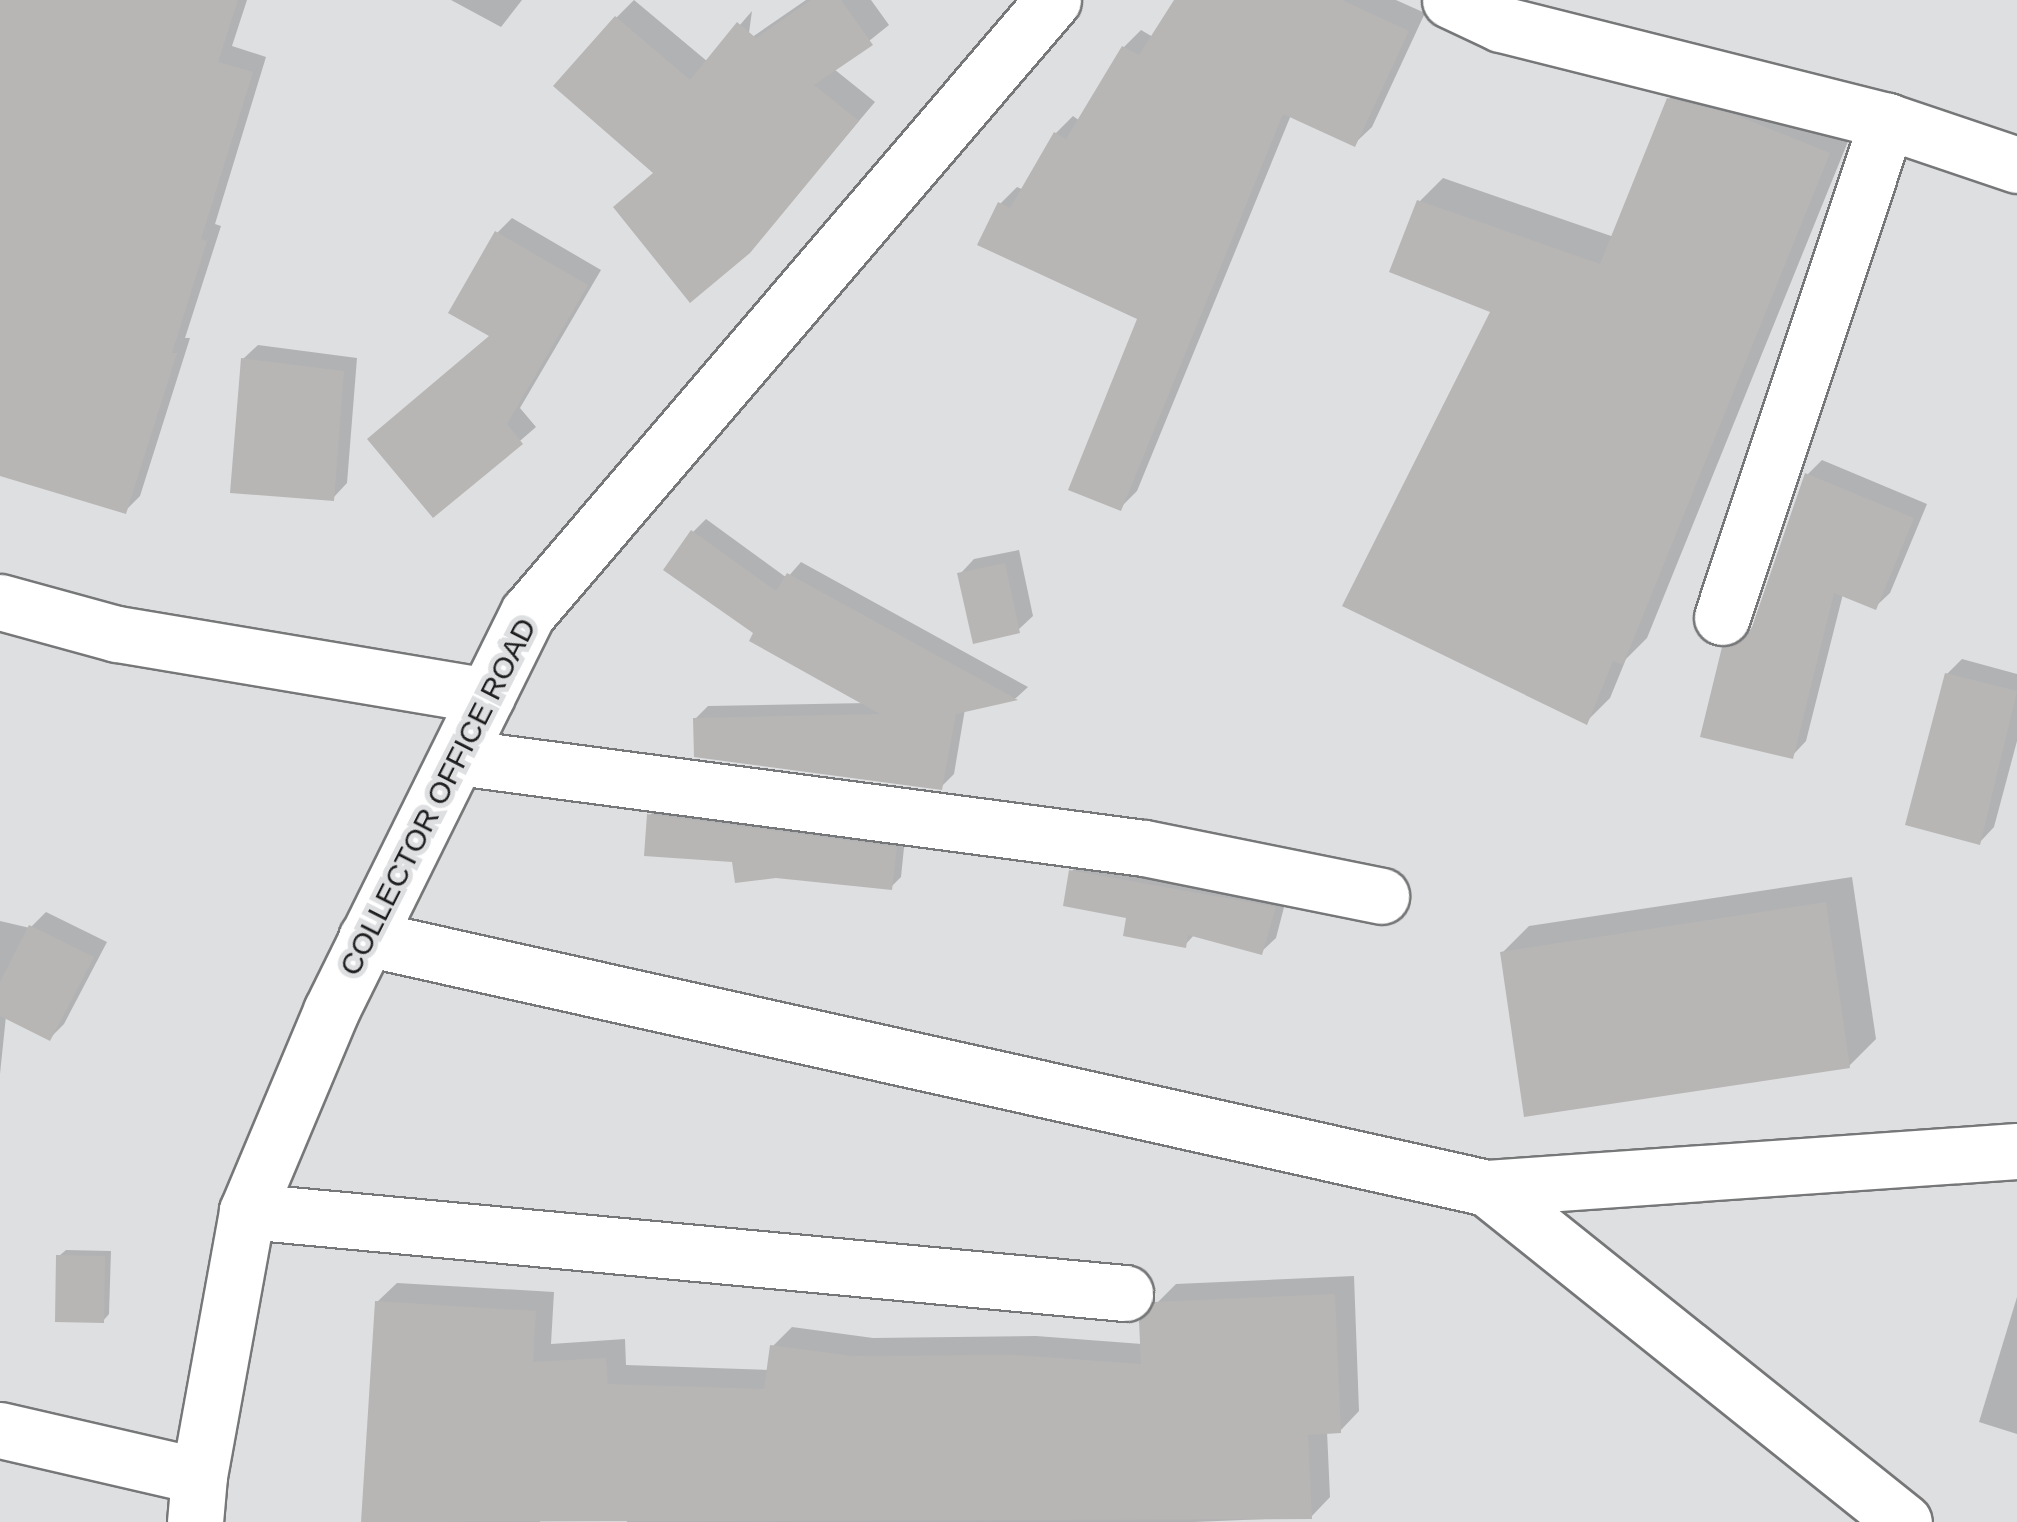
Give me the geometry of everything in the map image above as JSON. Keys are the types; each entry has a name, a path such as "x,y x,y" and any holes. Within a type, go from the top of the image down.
{"street":[{"name":"COLLECTOR OFFICE ROAD","path":"197,1499 247,1211 366,938 528,613 1053,0"},
{"path":"1450,0 1501,24 1887,121 2017,164"},
{"path":"1722,617 1887,121"},
{"path":"0,602 117,634 487,696"},
{"path":"458,756 1144,848 1381,896"},
{"path":"366,938 1487,1188 2017,1151"},
{"path":"1487,1188 1904,1522"},
{"path":"247,1211 1126,1293"},
{"path":"0,1430 197,1499"}],"building":[{"path":"0,0 238,0 218,62 253,72 201,239 207,241 172,353 177,353 126,514 0,476"},
{"path":"811,0 841,0 873,45 814,85 859,121 750,253 690,303 613,207 653,173 553,86 615,16 690,80 737,22 756,38"},
{"path":"1174,0 1342,0 1409,31 1355,147 1283,114 1121,511 1068,490 1137,319 977,245 998,202 1010,208 1054,132 1066,139 1122,46 1139,55"},
{"path":"1667,98 1733,114 1830,153 1623,665 1613,661 1587,725 1342,606 1490,312 1389,272 1417,200 1600,264"},
{"path":"495,231 588,285 507,424 523,444 433,518 367,439 489,336 448,313"},
{"path":"241,358 344,371 334,501 230,493"},
{"path":"1805,473 1914,518 1876,610 1834,593 1793,759 1700,737 1722,647 1742,641 1752,627"},
{"path":"691,530 776,591 787,573 1018,700 956,714 942,790 694,757 693,718 880,714 749,641 753,633 663,570"},
{"path":"1005,563 1020,633 973,644 957,573"},
{"path":"1945,673 2017,691 1980,845 1905,825"},
{"path":"647,814 897,847 892,890 776,878 735,883 732,862 644,856"},
{"path":"1069,870 1276,907 1262,955 1188,935 1186,948 1123,936 1126,918 1063,906"},
{"path":"1826,902 1850,1068 1524,1117 1500,952"},
{"path":"29,925 94,957 50,1041 0,1016 0,982"},
{"path":"56,1255 105,1256 104,1323 55,1322"},
{"path":"1335,1294 1341,1433 1308,1435 1312,1519 361,1522 375,1301 536,1311 533,1362 606,1358 608,1384 764,1389 770,1345 852,1356 1015,1355 1141,1364 1139,1321 1154,1302"}]}
